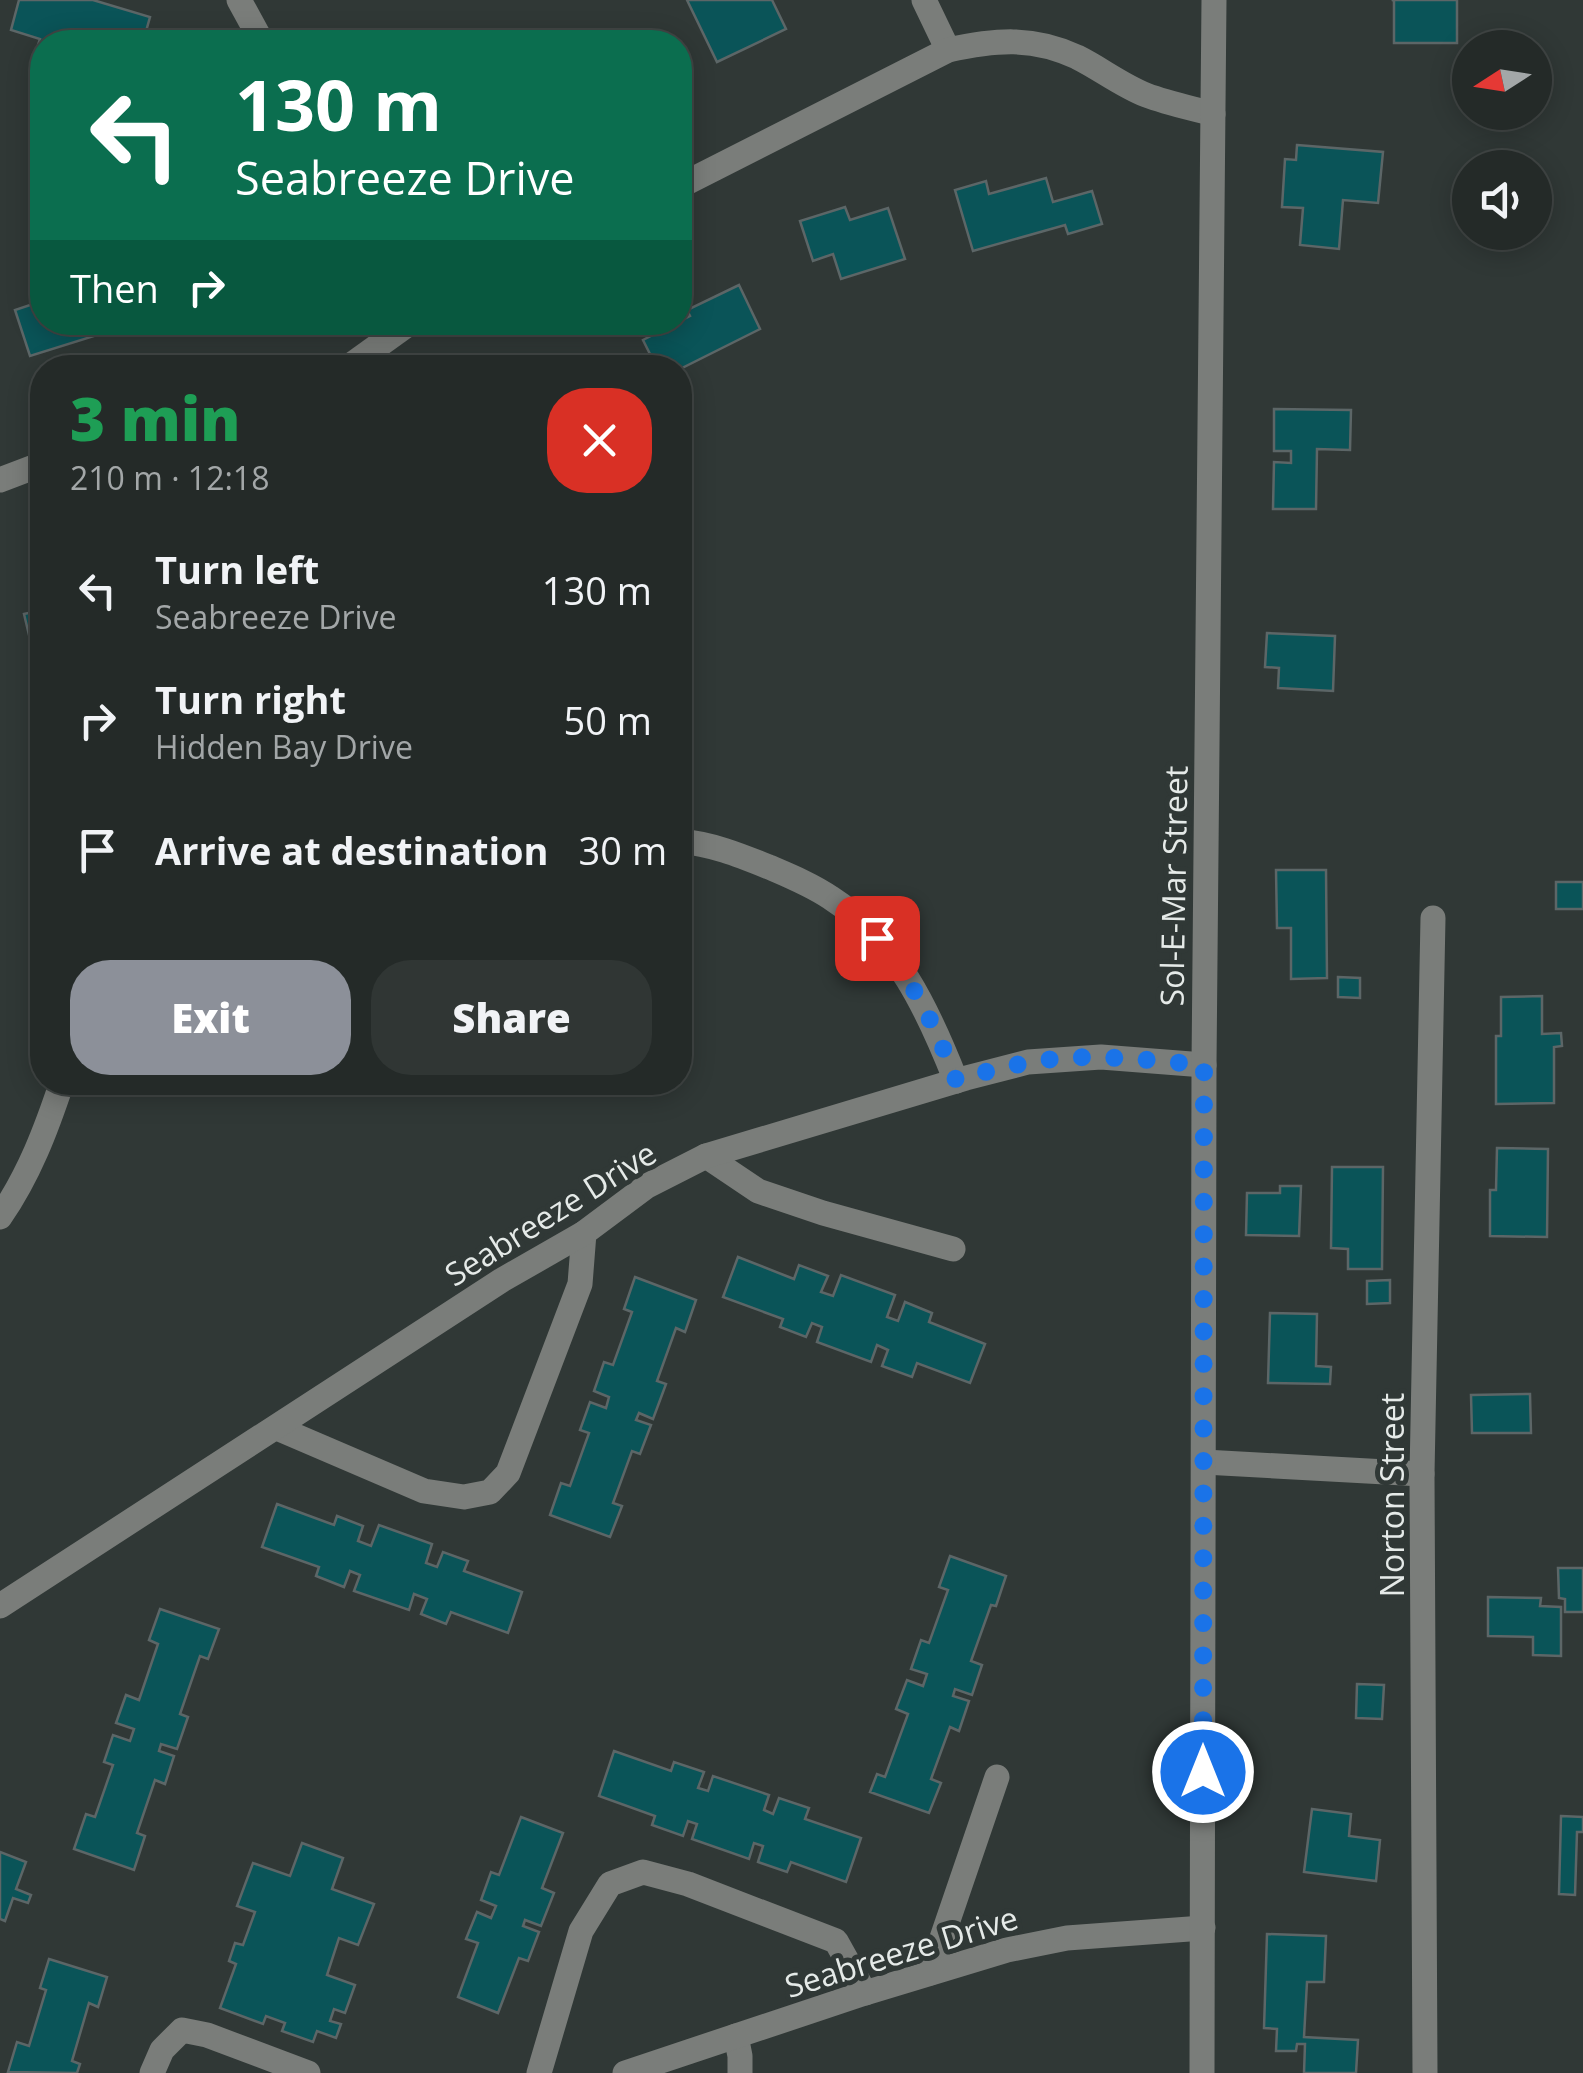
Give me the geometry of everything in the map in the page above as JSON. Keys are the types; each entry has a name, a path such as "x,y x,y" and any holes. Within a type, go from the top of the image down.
{"street":[{"path":"239,0 255,30"},
{"path":"924,0 948,50"},
{"name":"Sol-E-Mar Street","path":"1202,2073 1204,1065 1214,0"},
{"path":"692,180 948,50 1004,40 1030,42 1079,58 1146,95 1213,114"},
{"path":"364,355 391,335"},
{"path":"0,480 30,469"},
{"path":"692,843 723,849 787,875 824,893 857,918 895,960 920,998 956,1080"},
{"name":"Norton Street","path":"1425,2073 1422,1474 1433,918"},
{"name":"Seabreeze Drive","path":"0,1606 502,1280 584,1233 647,1186 706,1156 1028,1062 1138,1059 1204,1065"},
{"path":"0,1217 30,1166 57,1095"},
{"path":"706,1156 758,1191 953,1250"},
{"path":"277,1428 424,1491 464,1497 490,1492 508,1473 580,1284 584,1233"},
{"path":"1204,1462 1422,1474"},
{"path":"930,1972 996,1778"},
{"path":"538,2073 581,1930 610,1884 643,1872 688,1884 836,1941 865,1993"},
{"name":"Seabreeze Drive","path":"625,2073 1007,1950 1068,1938 1202,1928"},
{"path":"152,2073 162,2050 182,2030 207,2035 308,2073"},
{"path":"736,2036 740,2073"}],"building":[{"path":"19,0 93,0 150,17 146,30 30,30 30,36 11,30"},
{"path":"687,0 772,0 786,29 717,62"},
{"path":"1457,0 1457,30 1452,30 1452,43 1394,43 1394,1"},
{"path":"1297,145 1383,152 1378,203 1343,200 1339,249 1300,245 1303,208 1282,207 1285,159 1296,160"},
{"path":"1046,178 1053,202 1092,191 1102,224 1068,234 1065,225 973,251 955,190 986,181 989,194"},
{"path":"845,207 850,220 888,208 905,259 841,279 833,254 813,261 800,221"},
{"path":"739,285 760,329 692,363 692,355 650,355 643,340 653,335 692,335 692,308"},
{"path":"30,305 30,335 97,335 30,356 15,310"},
{"path":"1274,409 1351,410 1350,450 1317,449 1316,509 1273,509 1274,462 1291,463 1291,451 1274,451"},
{"path":"30,613 30,639 24,614"},
{"path":"1267,633 1335,636 1333,691 1278,688 1279,668 1265,667"},
{"path":"1276,870 1326,870 1327,978 1291,979 1291,928 1277,928"},
{"path":"1556,882 1583,882 1583,909 1556,909"},
{"path":"1338,977 1360,978 1360,998 1338,997"},
{"path":"1542,996 1542,1034 1561,1033 1562,1046 1554,1047 1554,1103 1496,1104 1496,1036 1501,1036 1501,997"},
{"path":"1497,1148 1548,1149 1547,1237 1490,1236 1490,1190 1496,1190"},
{"path":"1332,1167 1383,1167 1382,1269 1348,1269 1348,1249 1331,1248"},
{"path":"1280,1186 1301,1186 1299,1236 1246,1235 1247,1193 1280,1193"},
{"path":"738,1257 794,1279 799,1265 828,1276 821,1292 833,1296 841,1275 895,1295 887,1317 898,1321 905,1302 932,1313 929,1322 985,1344 970,1383 917,1363 912,1377 882,1366 888,1350 877,1345 871,1362 817,1342 822,1327 812,1323 806,1337 780,1327 783,1319 723,1297"},
{"path":"635,1277 696,1300 685,1332 676,1328 657,1381 666,1384 653,1419 639,1413 636,1420 651,1425 640,1454 632,1451 613,1503 622,1506 610,1537 550,1515 561,1483 570,1486 589,1433 580,1430 590,1402 606,1408 609,1397 594,1391 604,1362 613,1365 632,1312 624,1309"},
{"path":"1390,1280 1390,1303 1367,1304 1367,1281"},
{"path":"1270,1313 1317,1314 1316,1366 1331,1367 1330,1384 1268,1383"},
{"path":"1530,1394 1531,1433 1472,1433 1471,1395"},
{"path":"277,1504 334,1525 337,1516 363,1526 358,1541 371,1546 379,1525 432,1544 426,1563 437,1567 443,1552 468,1561 464,1571 522,1592 508,1633 451,1612 446,1624 421,1614 427,1599 414,1594 409,1610 354,1591 360,1575 350,1571 344,1587 316,1576 319,1567 262,1547"},
{"path":"950,1556 1006,1576 971,1661 982,1665 972,1695 955,1689 953,1696 969,1701 959,1731 950,1727 931,1779 941,1783 929,1813 870,1792 877,1774 885,1777 908,1714 896,1709 907,1680 923,1686 927,1674 911,1669 921,1640 929,1643 948,1590 939,1587"},
{"path":"1558,1568 1583,1568 1583,1612 1565,1612 1565,1599 1559,1598"},
{"path":"1488,1597 1541,1598 1540,1606 1561,1607 1561,1656 1533,1655 1533,1637 1488,1636"},
{"path":"160,1609 219,1629 208,1659 200,1656 180,1714 188,1717 177,1749 161,1744 159,1751 174,1756 165,1784 155,1780 137,1833 145,1836 134,1870 74,1849 86,1814 95,1817 113,1765 104,1762 113,1735 130,1741 134,1729 116,1723 126,1695 139,1700 158,1644 149,1640"},
{"path":"1357,1684 1384,1685 1382,1719 1356,1718"},
{"path":"614,1751 671,1771 674,1762 704,1772 698,1788 708,1791 713,1776 769,1795 764,1810 773,1814 779,1798 809,1808 805,1819 861,1838 846,1882 791,1862 787,1872 758,1862 763,1846 754,1843 749,1859 692,1839 697,1824 688,1821 683,1836 652,1825 655,1816 599,1796"},
{"path":"1312,1809 1351,1814 1349,1836 1380,1840 1376,1881 1304,1872"},
{"path":"1561,1816 1583,1817 1583,1832 1577,1832 1575,1895 1559,1894"},
{"path":"521,1817 563,1833 542,1888 554,1893 541,1926 525,1920 523,1926 539,1932 528,1961 519,1958 498,2013 458,1997 478,1943 466,1939 477,1912 491,1918 496,1906 481,1900 491,1872 499,1875"},
{"path":"302,1843 343,1858 332,1889 374,1904 358,1945 339,1938 327,1975 355,1985 345,2013 334,2009 330,2021 341,2024 336,2038 317,2031 313,2042 282,2031 285,2023 266,2016 263,2024 220,2008 236,1964 229,1961 235,1943 243,1945 255,1912 237,1906 253,1863 290,1876"},
{"path":"0,1852 26,1862 16,1889 31,1895 28,1903 13,1898 5,1921 0,1919"},
{"path":"1267,1934 1326,1936 1324,1982 1307,1982 1304,2037 1358,2040 1356,2073 1304,2073 1305,2044 1297,2044 1296,2051 1276,2051 1277,2029 1264,2028"},
{"path":"49,1959 107,1977 98,2007 89,2003 72,2061 80,2064 77,2073 8,2072 17,2042 29,2046 46,1990 40,1988"}],"route":[{"path":"877,938 932,1019 956,1080 1028,1062 1065,1058 1204,1065 1203,1772"}]}
